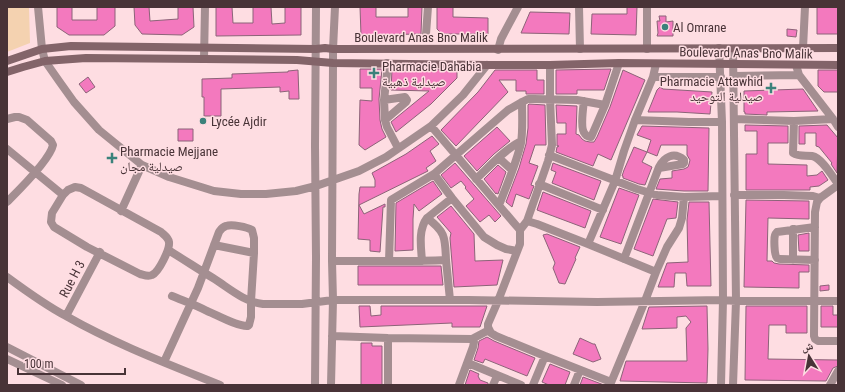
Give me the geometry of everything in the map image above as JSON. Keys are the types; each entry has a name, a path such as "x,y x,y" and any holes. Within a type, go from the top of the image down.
{"street":[{"path":"38,7 42,49 45,61 58,81 88,119 112,142 142,165 169,177 214,192 266,194 296,191 332,181 372,165 431,126 463,95 487,65"},
{"path":"204,59 205,7"},
{"path":"315,385 316,7"},
{"path":"331,385 333,300 333,49 335,7"},
{"path":"426,34 428,7"},
{"path":"498,50 501,39 518,7"},
{"path":"579,7 580,49"},
{"path":"647,7 647,49"},
{"path":"804,7 804,48"},
{"name":"Boulevard Anas Bno Malik","path":"7,61 42,49 71,46 498,50 838,48"},
{"path":"719,48 722,122 723,300 721,385"},
{"path":"733,49 736,301 733,385"},
{"name":"Boulevard Anas Bno Malik","path":"7,72 45,61 86,58 297,60 333,63 487,65 619,63 838,65"},
{"path":"387,63 384,100 385,120 398,148"},
{"path":"584,101 583,129 585,135 588,137 592,135 605,105 619,63"},
{"path":"588,244 614,181 635,120 653,77 656,64"},
{"path":"550,65 552,145 550,155 527,221 520,230 520,244 489,320 488,324 491,333 610,383 667,247 679,228 682,218 684,197"},
{"path":"796,65 799,75 838,126"},
{"path":"734,76 799,75"},
{"path":"653,77 721,77"},
{"path":"384,100 404,97 407,100 385,120"},
{"path":"389,261 390,200 434,174 508,110 522,102 534,99 577,100 605,105"},
{"path":"499,205 521,142 522,102"},
{"path":"7,119 19,117 27,120 52,143 53,148 35,172 7,202"},
{"path":"734,119 794,121 833,119"},
{"path":"635,120 722,122"},
{"path":"794,121 793,154 797,156 812,156 818,159 838,185 820,198 817,202 815,212 814,300 815,339 821,341 838,341"},
{"path":"431,126 520,230"},
{"path":"476,179 513,146 521,142"},
{"path":"7,149 63,195"},
{"path":"550,155 614,181 657,195 684,197 722,196"},
{"path":"499,158 512,170"},
{"path":"121,211 142,165"},
{"path":"624,259 659,168"},
{"path":"434,174 484,237 497,246 517,251"},
{"path":"539,184 603,210"},
{"path":"75,187 81,188 121,211 161,232 167,238 168,250 154,274 148,276 140,274 100,252 87,247 51,225 52,213 63,195 71,188 75,187"},
{"path":"734,195 813,196 820,198"},
{"path":"422,261 422,227 427,218 452,198"},
{"path":"427,218 444,236 446,244 450,300"},
{"path":"527,221 656,272"},
{"path":"164,362 191,304 219,232 224,226 227,225 252,230 254,253 251,317 249,325 246,327 232,322 191,304 172,296"},
{"path":"815,227 777,232 775,236 776,257 780,259 815,260"},
{"path":"793,229 793,260"},
{"path":"214,245 254,253"},
{"path":"168,250 238,295 257,303 302,304 333,300 597,302 723,300 838,301"},
{"name":"Rue H 3","path":"66,316 100,252"},
{"path":"332,261 446,260"},
{"path":"7,277 45,304 131,349 220,385"},
{"path":"332,336 472,340 489,330"},
{"path":"388,338 388,385"},
{"path":"460,385 474,345 472,340"},
{"path":"7,348 81,385"},
{"path":"533,385 545,356"},
{"path":"7,359 62,385"},
{"path":"468,363 521,385"},
{"path":"574,385 580,370"},
{"path":"830,385 838,371"},
{"path":"493,385 497,376"}],"shaded area":[{"path":"7,7 29,7 30,43 7,52"}],"building":[{"path":"57,7 72,7 72,20 97,20 97,7 115,7 115,26 104,35 69,35 57,27"},
{"path":"134,7 149,7 150,21 178,19 178,7 193,7 194,27 182,35 142,34 135,25"},
{"path":"216,7 232,7 233,23 253,23 253,7 271,7 272,24 285,23 285,7 301,7 301,35 216,36"},
{"path":"360,7 376,7 376,17 408,17 408,7 422,7 421,34 361,35"},
{"path":"437,7 453,7 453,17 488,18 488,34 442,34 437,29"},
{"path":"627,7 637,7 636,35 591,34 592,14 627,14"},
{"path":"817,7 838,7 838,34 817,34"},
{"path":"530,12 570,13 569,34 521,33"},
{"name":"Al Omrane","path":"659,16 666,16 666,22 673,21 673,36 657,36 657,21 660,21"},
{"path":"787,29 797,30 796,37 787,36"},
{"path":"360,69 382,69 379,99 380,120 386,137 365,150 359,145 360,100 372,101 372,88 360,88"},
{"path":"392,69 457,70 457,78 431,104 396,132 391,122 429,91 391,90"},
{"path":"611,69 604,90 577,90 577,94 556,94 556,70"},
{"path":"298,70 299,99 289,99 289,91 280,92 280,87 221,89 221,116 204,116 202,79 232,78 232,74 288,72"},
{"path":"495,70 537,70 537,80 544,80 544,94 526,94 526,91 516,91 516,80 499,80 508,92 456,146 441,130 478,92"},
{"path":"623,70 645,80 611,160 598,154 593,166 556,152 557,147 559,146 557,146 557,134 566,134 566,123 557,123 556,105 577,106 576,134 585,141 594,142 610,107"},
{"path":"818,70 838,70 838,92 824,92 818,86"},
{"path":"88,77 95,87 86,93 79,84"},
{"path":"660,87 663,89 712,92 710,114 648,112 657,90"},
{"path":"803,89 818,111 767,112 767,115 745,114 744,112 744,91"},
{"path":"529,104 545,105 546,145 535,145 529,163 538,166 531,185 534,186 529,199 516,194 512,207 506,202 519,168 526,144"},
{"path":"745,125 788,126 788,143 768,143 768,164 807,165 807,176 817,175 822,171 828,180 819,186 810,187 810,190 746,190 746,154 757,154 757,131 745,131"},
{"path":"827,125 838,138 837,173 831,164 832,163 819,147 816,146 816,133 805,133 805,144 799,144 799,126"},
{"path":"642,126 709,128 708,191 656,189 660,179 672,178 672,171 688,167 690,160 687,155 687,145 661,145 657,156 647,152 651,140 637,135"},
{"path":"497,127 510,141 477,171 464,156"},
{"path":"178,129 193,129 193,141 178,141"},
{"path":"432,136 439,144 430,151 436,161 426,168 428,171 359,205 364,214 385,204 385,207 383,207 380,252 370,251 370,240 358,239 359,194 360,187 375,187 375,180 372,173 406,154"},
{"path":"634,147 647,152 642,162 652,167 645,185 623,178 622,176"},
{"path":"455,163 501,216 495,222 489,215 480,222 466,206 474,199 465,188 466,187 461,181 451,188 441,175"},
{"path":"553,163 601,181 594,200 552,183 556,172 551,170"},
{"path":"498,165 506,172 498,194 496,194 484,179"},
{"path":"433,181 442,194 419,211 414,204 413,250 395,251 396,203"},
{"path":"619,188 639,195 621,244 600,237"},
{"path":"543,192 591,211 585,228 537,210"},
{"path":"653,199 678,202 676,218 667,219 653,256 634,249"},
{"path":"746,200 809,201 809,219 768,218 767,261 772,261 779,264 809,265 809,272 799,272 799,288 744,287"},
{"path":"689,202 709,202 711,286 687,286 686,273 675,273 674,287 658,287 667,263 688,262 687,220"},
{"path":"451,206 474,234 475,261 503,260 497,285 454,287 450,238 451,233 437,217"},
{"path":"809,233 809,251 799,251 798,235"},
{"path":"547,234 580,247 565,284 559,283 553,268 555,263 543,235"},
{"path":"358,266 441,266 443,285 358,285"},
{"path":"829,285 829,290 820,291 820,286"},
{"path":"359,306 370,306 371,316 381,315 381,306 487,306 480,327 452,327 452,323 360,327"},
{"path":"707,306 707,383 620,381 626,361 687,361 686,328 691,322 686,316 677,317 677,328 642,329 649,307"},
{"path":"746,306 807,306 807,333 786,333 786,325 769,325 768,359 838,360 838,366 833,368 826,381 745,380"},
{"path":"821,306 833,306 833,315 838,315 838,327 821,327"},
{"path":"487,337 535,358 527,376 485,359 483,363 474,360 479,341"},
{"path":"580,338 595,344 601,359 593,362 573,354"},
{"path":"361,343 372,343 372,346 382,346 382,385 361,385"},
{"path":"550,364 570,372 565,385 549,385 542,382"},
{"path":"470,370 479,374 478,376 480,380 488,383 488,385 465,385"},
{"path":"583,377 604,385 580,385"}],"place":[{"name":"Al Omrane","path":"665,27"},
{"name":"Pharmacie Dahabia صيدلية ذهبية","path":"374,73"},
{"name":"Pharmacie Attawhid صيدلية التوحيد","path":"771,88"},
{"name":"Lycée Ajdir","path":"203,121"},
{"name":"Pharmacie Mejjane صيدلية مجان","path":"112,158"}]}
